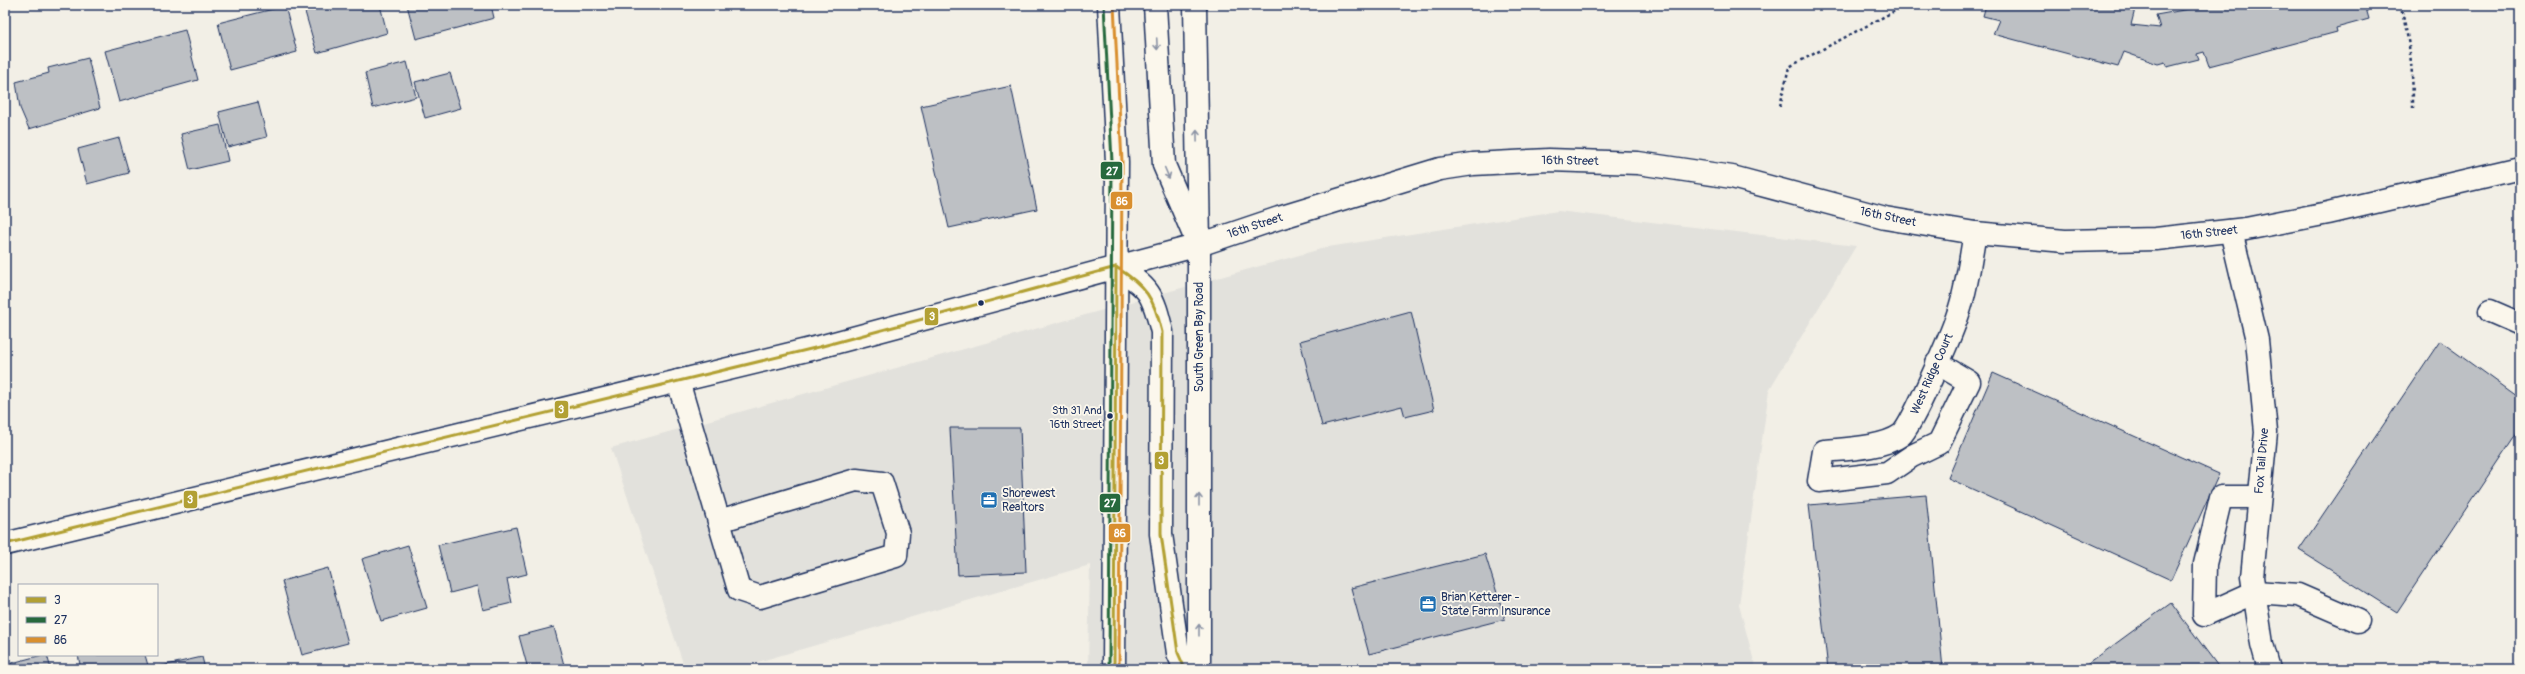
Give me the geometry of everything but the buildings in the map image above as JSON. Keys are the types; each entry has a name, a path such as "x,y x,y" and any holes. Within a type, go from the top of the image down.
{"street":[{"path":"1109,5 1117,162 1114,669"},
{"path":"1155,5 1164,165 1199,245"},
{"name":"South Green Bay Road","path":"1195,5 1199,245 1199,669"},
{"name":"16th Street","path":"5,544 819,347 1199,245 1279,218 1440,170 1473,164 1549,160 1638,163 1732,177 1885,218 1975,233 2065,240 2156,239 2231,231 2328,213 2520,168"},
{"name":"Fox Tail Drive","path":"2231,231 2258,348 2266,432 2252,577 2262,644 2269,669"},
{"name":"West Ridge Court","path":"1937,363 1969,382 1939,443 1912,456 1887,473 1820,481 1824,451 1871,447 1901,435 1917,411 1937,363 1958,314 1975,233"},
{"path":"1116,267 1142,283 1155,304 1162,332 1160,534 1178,653 1185,669"},
{"path":"2490,311 2520,324"},
{"path":"678,381 739,590 760,597 896,556 898,533 882,483 856,480 719,521"},
{"path":"2259,497 2220,497 2205,564 2204,615 2255,592 2298,595 2358,621"}],"path":[{"path":"1780,106 1789,67 1836,40 1906,5"},
{"path":"2171,5 2172,9"},
{"path":"2400,5 2409,38 2412,58 2413,108"}],"shaded area":[{"path":"1558,211 1856,246 1769,390 1739,605 1756,669 1088,669 1090,565 734,669 685,669 611,448 1328,247"}],"transit line":[{"name":"27","path":"1104,5 1112,162 1109,669"},
{"name":"86","path":"1114,5 1122,162 1119,669"},
{"name":"3","path":"1116,267 1135,280 1147,294 1156,310 1162,332 1161,534 1178,653 1185,669"},
{"name":"3","path":"5,544 819,347 1116,267"},
{"name":"3","path":"1114,669 1116,267"}],"place":[{"name":"Sth 31 And 16th Street","path":"1110,416"},
{"name":"Shorewest Realtors","path":"989,500"},
{"name":"Brian Ketterer - State Farm Insurance","path":"1428,604"}]}
